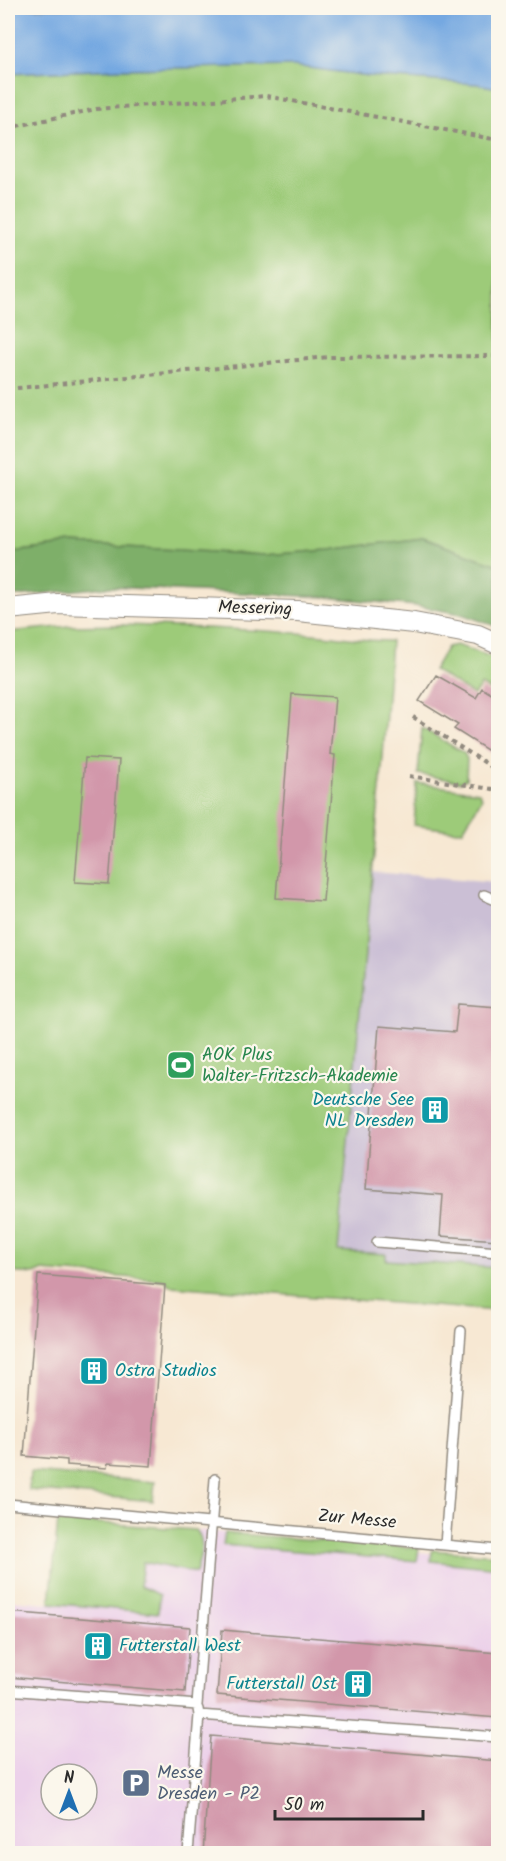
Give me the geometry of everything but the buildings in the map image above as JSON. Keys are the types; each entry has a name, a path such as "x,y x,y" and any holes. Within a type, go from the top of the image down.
{"street":[{"name":"Messering","path":"8,609 58,604 298,611 414,622 478,635 498,644"}],"lane":[{"path":"484,894 498,901"},
{"path":"377,1242 498,1252"},
{"path":"445,1545 462,1330"},
{"path":"188,1854 215,1479"},
{"name":"Zur Messe","path":"8,1504 498,1550"},
{"path":"8,1690 197,1705"},
{"path":"199,1715 498,1737"}],"path":[{"path":"8,128 96,109 266,96 498,140"},
{"path":"8,389 328,357 498,356"},
{"path":"413,717 498,771"},
{"path":"409,776 498,789"}],"shaded area":[{"path":"372,872 498,882 498,1268 385,1260 386,1255 338,1251"},
{"path":"58,1520 196,1530 498,1560 498,1853 8,1853 8,1600 50,1603"}],"green space":[{"path":"294,66 369,76 477,84 498,88 498,565 422,538 329,550 265,555 72,544 8,553 8,74 118,69"},
{"path":"422,538 498,565 498,627 461,614 416,606 325,597 107,587 8,597 8,553 72,544 265,555 329,550"},
{"name":"AOK Plus Walter-Fritzsch-Akademie","path":"123,625 265,631 391,641 383,756 338,1251 386,1254 386,1260 498,1268 498,1311 171,1286 164,1280 41,1271 34,1274 8,1272 8,632 69,626"},
{"path":"456,645 498,659 498,695 481,685 474,695 433,670 447,647"},
{"path":"422,728 464,753 467,759 466,779 461,782 418,774"},
{"path":"417,783 479,792 482,798 463,830 414,825"},
{"path":"30,1472 155,1482 153,1501 29,1490"},
{"path":"58,1520 196,1530 202,1545 196,1573 143,1562 140,1586 160,1595 158,1613 50,1603"},
{"path":"225,1533 419,1548 417,1561 223,1545"},
{"path":"432,1550 498,1555 498,1568 431,1561"}],"water":[{"path":"8,8 498,8 498,88 477,84 369,76 294,66 118,69 8,74"}],"place":[{"name":"AOK Plus Walter-Fritzsch-Akademie","path":"181,1065"},
{"name":"Deutsche See NL Dresden","path":"435,1110"},
{"name":"Ostra Studios","path":"94,1371"},
{"name":"Futterstall West","path":"98,1646"},
{"name":"Futterstall Ost","path":"358,1684"},
{"name":"Messe Dresden - P2","path":"136,1783"}]}
